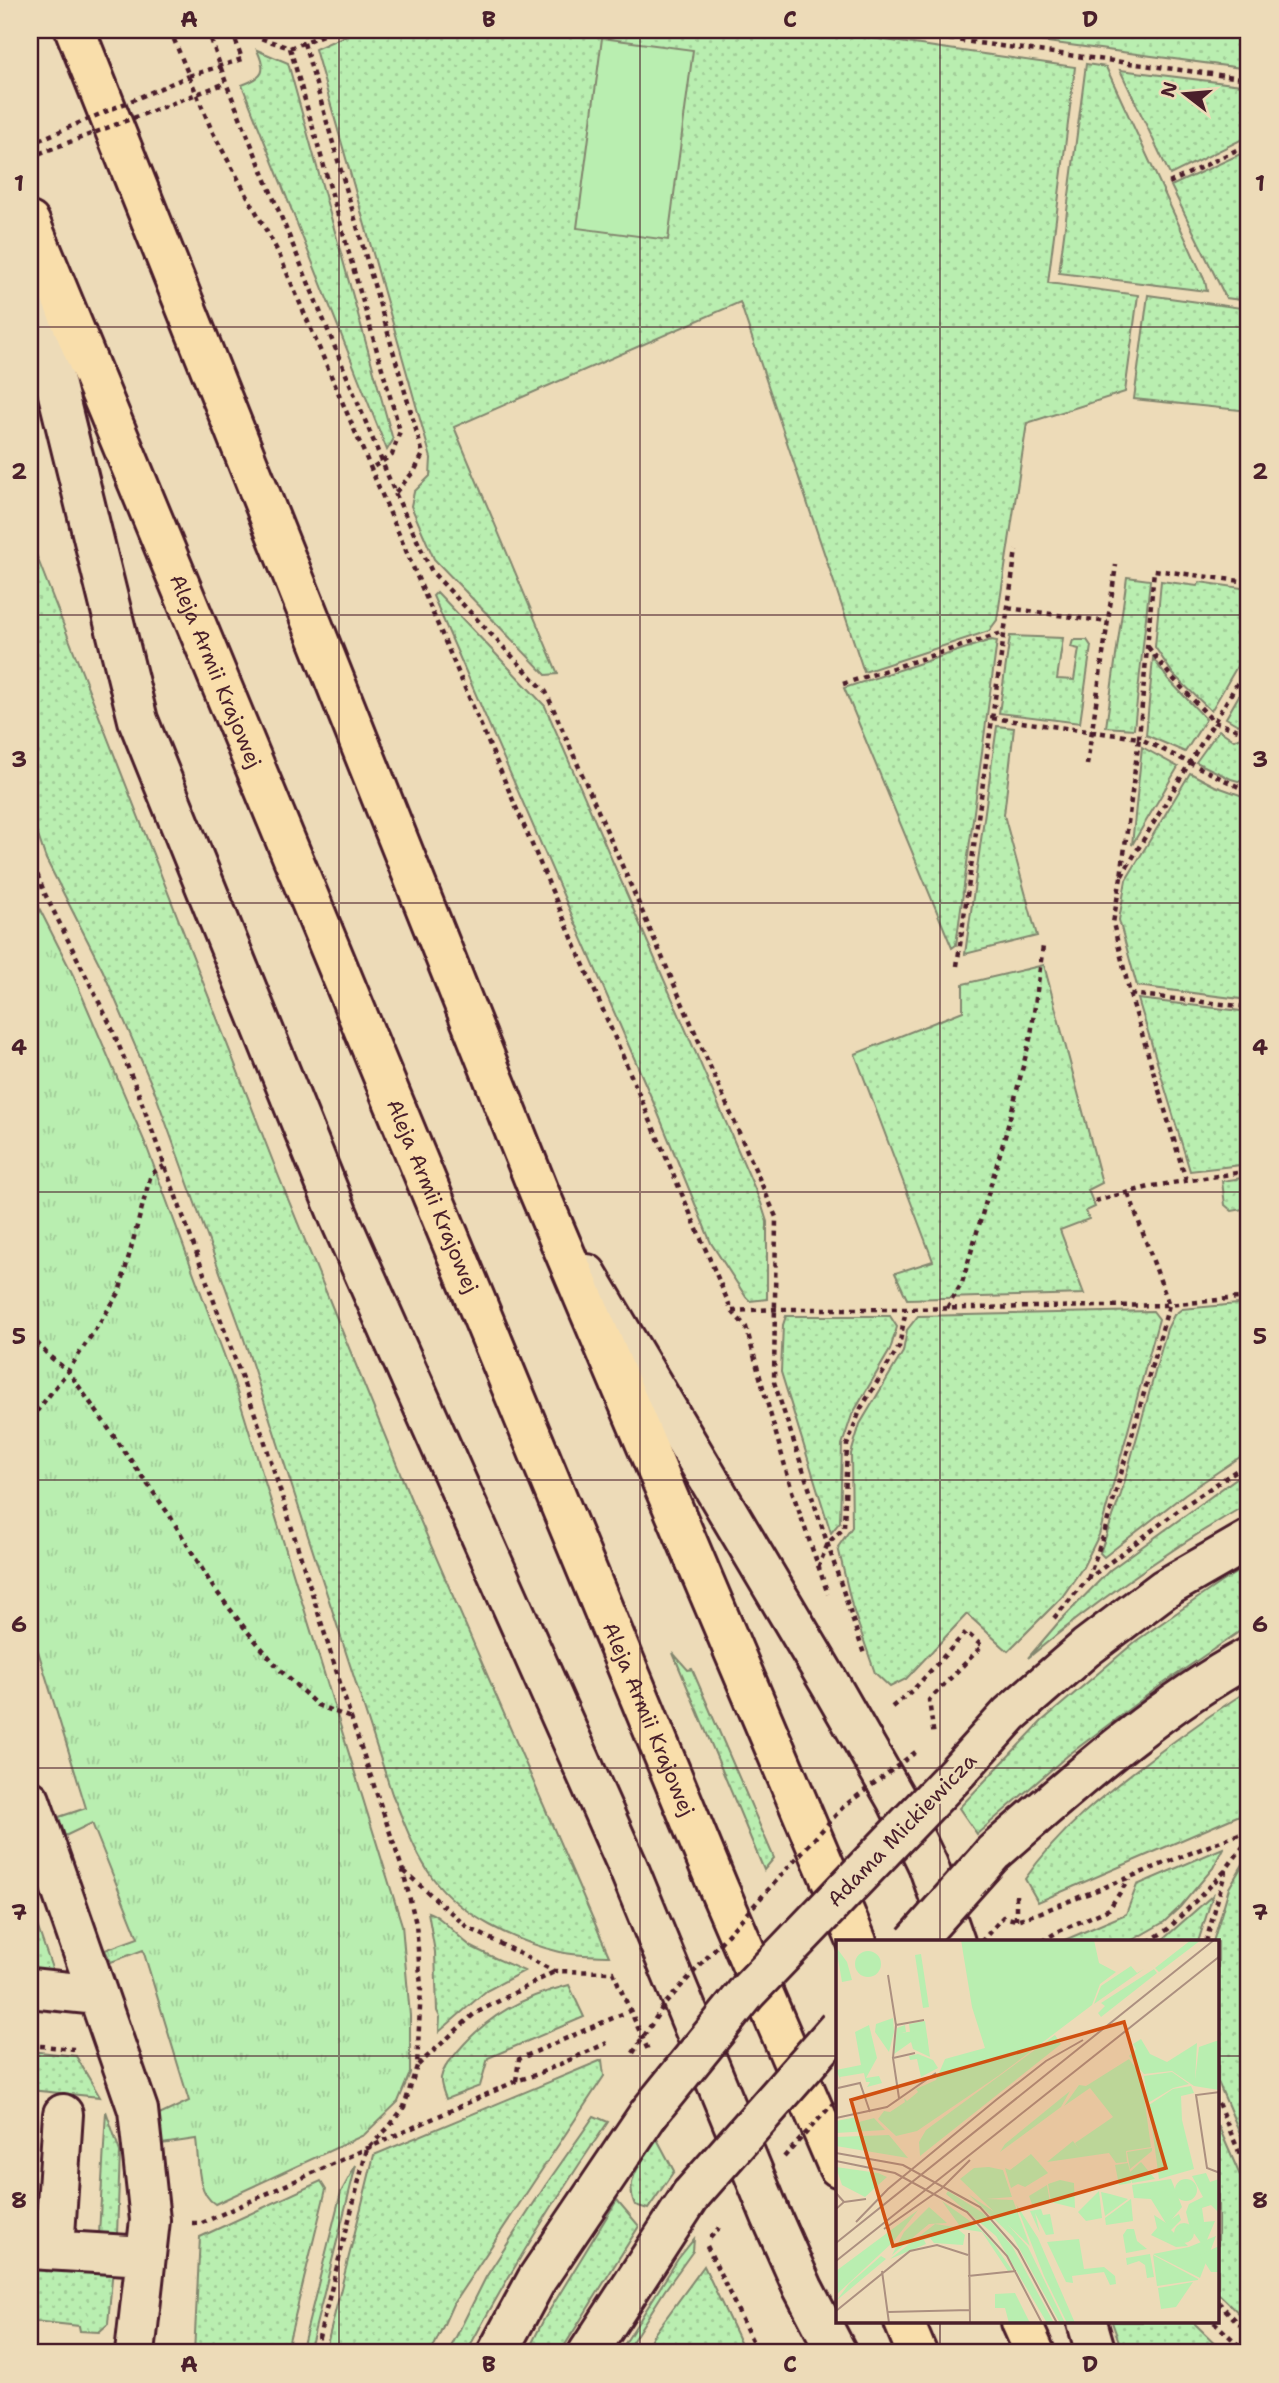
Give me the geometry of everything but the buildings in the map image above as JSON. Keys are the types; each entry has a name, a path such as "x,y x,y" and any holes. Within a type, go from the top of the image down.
{"highway":[{"path":"75,30 539,1192 856,1940"},
{"name":"Aleja Armii Krajowej","path":"30,222 718,1887 836,2162"},
{"path":"905,2324 918,2353"},
{"path":"1022,2324 1035,2353"}],"street":[{"path":"30,280 138,720 339,1217 628,1867 771,2216 803,2288 837,2353"},
{"path":"539,1192 896,1799 928,1865 954,1940"},
{"name":"Adama Mickiewicza","path":"497,2353 537,2279 649,2113 747,1992 1010,1714 1086,1648 1164,1589 1249,1540"},
{"path":"916,1940 993,1853 1084,1774 1174,1705 1249,1657"},
{"path":"30,1800 138,2110 148,2238 135,2353"},
{"path":"30,1988 98,1995"},
{"path":"588,2353 691,2195 836,2030"},
{"path":"63,2114 42,2250 148,2238"},
{"path":"1088,2324 1096,2353"}],"path":[{"path":"170,30 212,131 278,252 732,1311 746,1327 792,1491 833,1606"},
{"path":"208,30 226,83 395,493 432,572 547,692 776,1217 774,1382 868,1665"},
{"path":"30,144 189,76 242,59 232,30"},
{"path":"257,30 260,38 290,48 335,30"},
{"path":"880,30 1249,79"},
{"path":"304,43 423,454 415,470 395,493"},
{"path":"290,48 400,430 392,455 370,469"},
{"path":"30,157 226,83"},
{"path":"1169,183 1249,144"},
{"path":"957,965 1016,550"},
{"path":"1087,765 1116,565"},
{"path":"1186,1181 1130,994 1112,923 1121,877 1139,738 1154,570 1249,582"},
{"path":"1008,608 1108,622"},
{"path":"843,684 1005,632"},
{"path":"1147,647 1214,722 1238,730 1249,724"},
{"path":"1121,877 1249,664"},
{"path":"992,718 1139,738 1247,791 1249,802"},
{"path":"30,856 110,1024 138,1092 264,1439 351,1718 403,1871 416,1924 421,1988 417,2066 404,2107 367,2149 315,2353"},
{"path":"946,1309 962,1283 1006,1133 1031,1035 1043,946"},
{"path":"1130,994 1249,1007"},
{"path":"30,1420 68,1371 119,1293 151,1174 164,1167"},
{"path":"1096,1201 1128,1192 1249,1171"},
{"path":"1088,1579 1103,1536 1169,1305 1128,1192"},
{"path":"732,1311 1169,1305 1249,1297"},
{"path":"818,1568 828,1543 844,1528 847,1445 861,1408 899,1347 906,1310"},
{"path":"30,1335 68,1371 170,1516 213,1587 247,1631 281,1671 317,1705 351,1718"},
{"path":"892,1706 914,1689 966,1632 982,1646 929,1700"},
{"path":"886,1696 892,1706 890,1718"},
{"path":"633,2053 664,2005 843,1807 934,1738"},
{"path":"983,1940 1003,1917 1016,1920 1040,1913 1249,1830"},
{"path":"1152,1940 1168,1928 1226,1869 1249,1839"},
{"path":"1207,1940 1226,1869"},
{"path":"403,1871 467,1927 554,1971 613,1972 629,2011 519,2059 516,2081"},
{"path":"1045,1940 1109,1909 1129,1878"},
{"path":"417,2066 474,2014 554,1971"},
{"path":"148,2238 202,2223 516,2081 607,2043"},
{"path":"30,2045 79,2050"},
{"path":"1220,2108 1249,2175"},
{"path":"706,2243 758,2353"},
{"path":"1220,2304 1249,2334"},
{"path":"1216,2324 1247,2353"}],"green space":[{"path":"358,30 815,30 1075,67 1048,283 1138,295 1125,392 1027,423 997,620 989,631 864,672 740,302 454,427 558,674 546,675 434,559 411,506 414,492 430,476 431,458 315,49"},
{"path":"958,30 1249,30 1249,69"},
{"path":"602,38 693,50 668,240 577,228"},
{"path":"257,50 288,63 393,440 387,450 242,85 262,73"},
{"path":"1086,64 1106,67 1205,281 1207,291 1059,273"},
{"path":"1120,70 1249,86 1249,136 1170,175"},
{"path":"1249,150 1249,301 1226,298 1171,186"},
{"path":"1148,295 1249,309 1249,411 1134,399"},
{"path":"37,557 279,1177 410,1497 609,1956 578,1955 542,1947 507,1934 458,1904 426,1867 392,1794 241,1330 154,1090 103,971 46,859 30,812 30,571"},
{"path":"1127,577 1150,580 1134,729 1106,727"},
{"path":"1161,581 1197,586 1200,582 1249,589 1249,646 1211,711 1173,674 1155,647"},
{"path":"437,592 545,706 761,1203 767,1222 767,1299 750,1301 746,1297 711,1243 655,1106 433,596"},
{"path":"1010,636 1063,638 1057,679 1074,680 1079,649 1071,647 1073,640 1087,640 1091,646 1080,723 999,713"},
{"path":"991,640 997,641 956,945 952,948 844,688"},
{"path":"1153,658 1168,679 1206,719 1185,752 1146,735"},
{"path":"1249,678 1249,720 1238,725 1226,718"},
{"path":"997,726 1014,728 1004,815 1037,936 965,954"},
{"path":"1219,730 1234,740 1249,733 1249,784 1231,779 1196,762"},
{"path":"1142,747 1178,767 1132,845"},
{"path":"1190,773 1243,796 1249,813 1249,1000 1137,986 1119,920 1126,880"},
{"path":"30,890 74,977 146,1145 233,1379 402,1925 410,2016 410,2073 398,2102 364,2135 215,2204 204,2192 201,2184 196,2139 162,2144 155,2117 189,2101 143,1950 111,1962 105,1950 138,1938 92,1823 65,1836 59,1817 86,1808 38,1651 30,1653"},
{"path":"1044,965 1102,1183 1088,1190 1095,1207 1086,1211 1089,1219 1060,1230 1084,1294 907,1299 895,1273 933,1261 855,1054 963,1011 963,984"},
{"path":"1138,999 1249,1012 1249,1164 1190,1171"},
{"path":"1249,1177 1249,1208 1232,1211 1225,1205 1222,1181"},
{"path":"1249,1303 1249,1451 1185,1494 1104,1557 1100,1553 1121,1494 1167,1329 1174,1315 1182,1309"},
{"path":"1153,1311 1159,1319 1099,1535 1083,1567 1062,1597 1008,1651 967,1614 906,1679 890,1687 875,1673 852,1606 838,1547 852,1527 851,1454 860,1424 903,1352 907,1330 918,1316"},
{"path":"786,1316 890,1316 897,1327 890,1350 852,1415 842,1445 840,1522 831,1533 781,1372 783,1325"},
{"path":"1249,1469 1249,1503 1135,1576 1028,1658 1110,1570"},
{"path":"1249,1565 1249,1625 1157,1688 1067,1756 977,1834 959,1808 1042,1721 1136,1641"},
{"path":"673,1653 688,1670 692,1669 774,1858 764,1870"},
{"path":"1249,1690 1249,1811 1038,1902 1025,1879 1068,1828 1135,1771 1200,1722"},
{"path":"1223,1848 1213,1868 1164,1922 1132,1940 1065,1940 1126,1914 1137,1885"},
{"path":"1249,1854 1249,2154 1220,2087 1220,1940 1214,1940 1229,1888"},
{"path":"1213,1895 1199,1940 1162,1940"},
{"path":"30,1905 55,1977 30,1974"},
{"path":"428,1912 439,1918 472,1947 524,1971 486,1991 439,2032 435,1952"},
{"path":"569,1985 584,2017 488,2058 480,2086 446,2099 441,2083 442,2074 470,2038 495,2017 522,2001"},
{"path":"30,2051 76,2056 100,2097 30,2090"},
{"path":"602,2060 604,2076 453,2304 431,2353 325,2353 374,2155"},
{"path":"106,2111 120,2152 117,2235 99,2234"},
{"path":"594,2116 608,2122 534,2236 466,2353 448,2353 486,2277"},
{"path":"1220,2130 1249,2196 1249,2323 1220,2295"},
{"path":"657,2139 674,2171 648,2209 635,2205 632,2196 633,2178"},
{"path":"356,2165 309,2353 301,2353 341,2192"},
{"path":"321,2181 326,2189 286,2353 194,2353 200,2237"},
{"path":"617,2200 639,2226 560,2353 527,2353 543,2321"},
{"path":"694,2239 693,2251 625,2353 619,2353 678,2259"},
{"path":"30,2261 113,2267 108,2324 99,2332 80,2331 79,2326 34,2321 33,2327 30,2327"},
{"path":"704,2266 745,2353 644,2353 652,2337"},
{"path":"1113,2324 1195,2324 1225,2353 1123,2353"}]}
